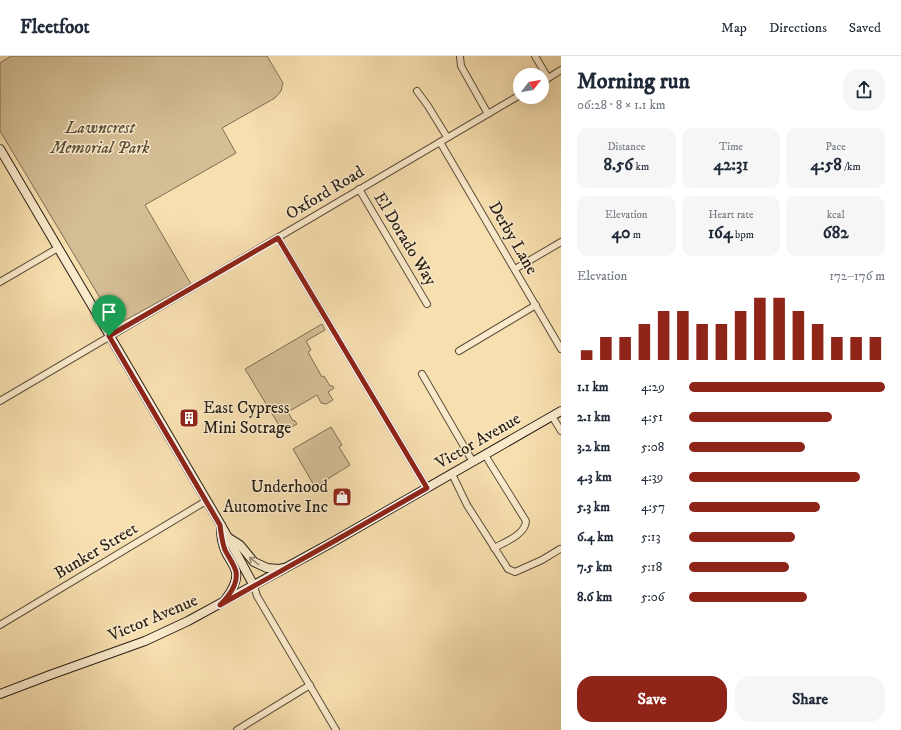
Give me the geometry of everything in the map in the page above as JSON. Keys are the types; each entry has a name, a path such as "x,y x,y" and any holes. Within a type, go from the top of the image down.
{"main road":[{"path":"0,149 227,536 254,586"},
{"name":"Victor Avenue","path":"0,694 145,641 220,605 561,411"},
{"path":"220,525 224,549 236,572 233,589 220,605"},
{"path":"227,536 240,545 254,562 259,565 267,568 279,569 289,567"}],"street":[{"path":"535,56 542,68"},
{"path":"460,57 460,66 488,114"},
{"path":"549,77 561,70"},
{"path":"417,91 447,137"},
{"name":"Oxford Road","path":"0,401 513,99"},
{"name":"Derby Lane","path":"440,142 561,349"},
{"name":"El Dorado Way","path":"359,189 427,304"},
{"path":"278,238 427,488"},
{"path":"515,269 561,242"},
{"path":"0,282 58,248"},
{"path":"459,351 536,305"},
{"path":"422,374 473,462"},
{"path":"552,416 561,431"},
{"path":"485,455 526,521 526,526 520,534 494,548"},
{"path":"452,474 467,505 508,569 515,572 542,560 560,549"},
{"name":"Bunker Street","path":"0,625 206,501"},
{"path":"254,586 257,596 336,730"},
{"path":"237,730 310,685"}],"green space":[{"name":"Lawncrest Memorial Park","path":"11,56 267,56 283,83 281,91 275,98 222,128 236,153 145,205 191,284 120,323 117,323 112,318 0,131 0,63"},
{"path":"322,324 325,330 306,341 311,350 308,352 322,377 324,376 330,386 333,386 334,388 328,392 333,400 326,404 321,403 317,395 288,412 293,421 294,420 297,424 283,432 245,369"},
{"path":"331,427 342,445 339,447 350,465 315,487 293,449"}],"place":[{"name":"East Cypress Mini Sotrage","path":"189,418"},
{"name":"Underhood Automotive Inc","path":"342,497"}],"route":[{"path":"278,238 427,488 220,605 233,589 236,572 224,549 220,525 109,336 278,238"}]}
